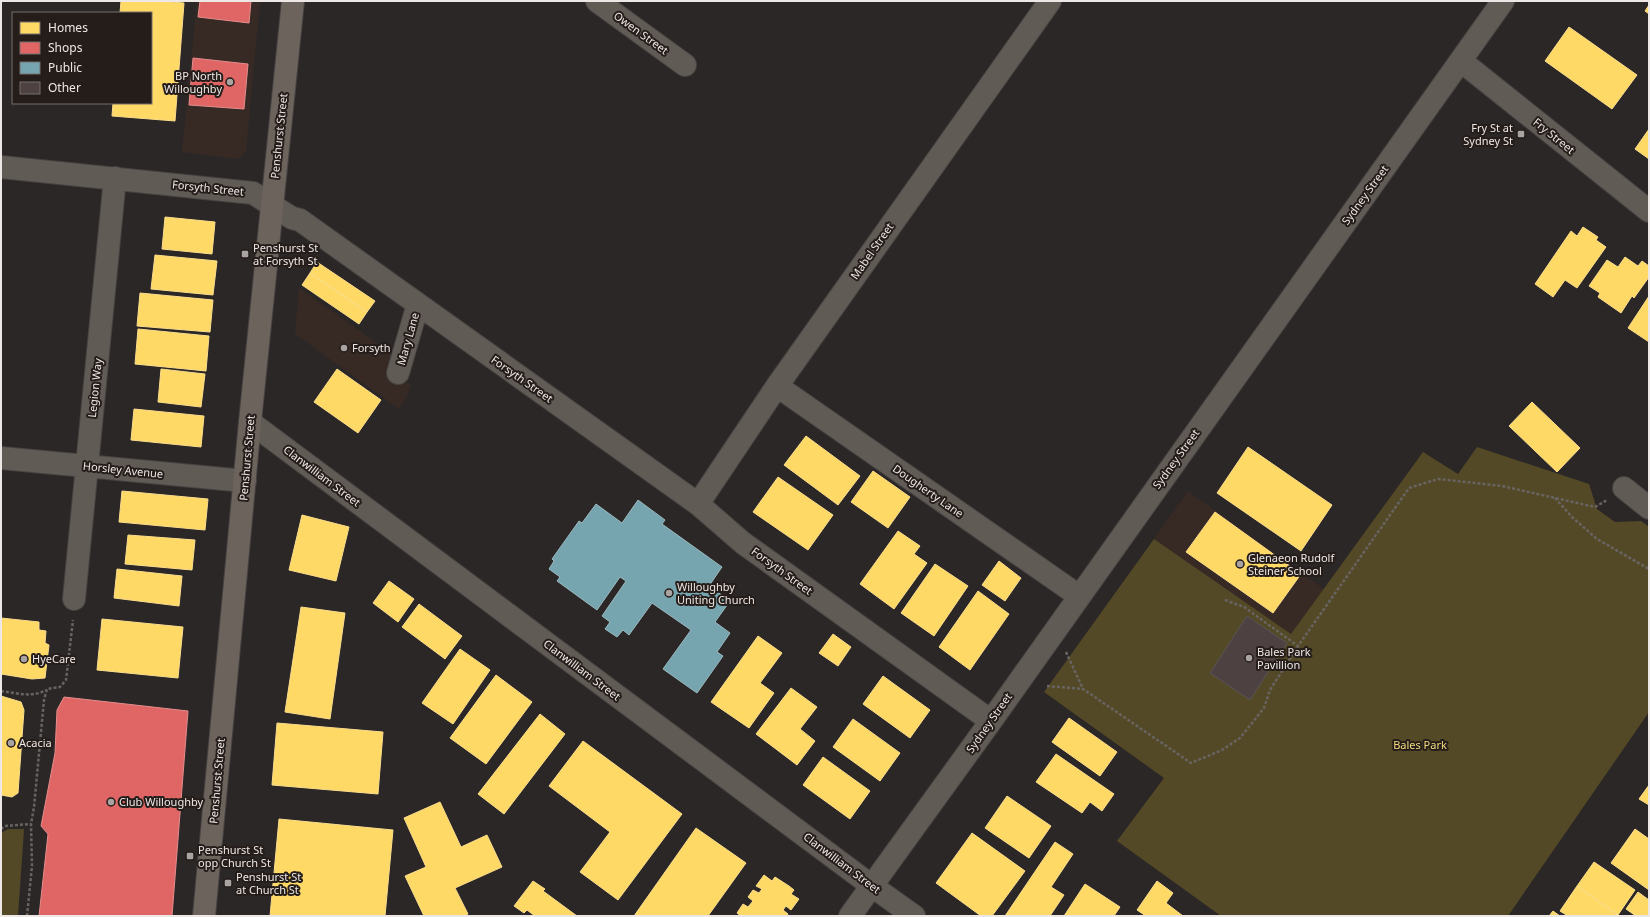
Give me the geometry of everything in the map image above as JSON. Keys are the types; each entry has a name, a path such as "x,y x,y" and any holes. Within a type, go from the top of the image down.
{"main road":[{"name":"Penshurst Street","path":"204,916 250,422 293,1"}],"street":[{"name":"Owen Street","path":"597,1 685,64"},
{"name":"Mabel Street","path":"698,504 777,386 1050,1"},
{"name":"Sydney Street","path":"850,916 991,721 1503,1"},
{"name":"Fry Street","path":"1460,61 1649,211"},
{"name":"Forsyth Street","path":"1,167 252,193 292,218 300,220 698,504 743,543 991,721"},
{"name":"Legion Way","path":"74,599 115,178"},
{"name":"Mary Lane","path":"398,373 418,304"},
{"name":"Dougherty Lane","path":"777,386 1079,596"},
{"name":"Clanwilliam Street","path":"250,422 914,916"},
{"name":"Horsley Avenue","path":"1,458 245,481"},
{"path":"1624,488 1649,508"}],"path":[{"path":"1047,686 1083,689 1191,763 1222,750 1240,738 1264,708 1270,690 1298,646 1409,488 1438,479 1502,486 1595,507 1624,488"},
{"path":"1555,498 1572,517 1597,539 1649,570"},
{"path":"1,691 32,695 47,689 60,687 66,680 74,624 74,599"},
{"path":"1225,600 1244,606 1298,646"},
{"path":"1066,652 1083,689"},
{"path":"27,916 32,866 31,824 34,807 41,726 47,689"},
{"path":"1,829 5,826 31,824"}],"shaded area":[{"path":"197,1 260,1 246,151 238,159 182,152"},
{"path":"299,288 397,357 393,372 411,385 406,399 399,409 295,334"},
{"name":"Glenaeon Rudolf Steiner School","path":"1188,491 1324,589 1291,635 1154,539"}],"green space":[{"name":"Bales Park","path":"1477,447 1589,484 1597,509 1615,522 1641,521 1649,527 1649,712 1508,916 1221,916 1117,841 1164,778 1044,692 1154,539 1291,634 1423,452 1458,474"},
{"path":"8,829 24,829 18,916 1,916 1,833"}],"building: Homes":[{"path":"121,1 159,1 184,3 175,121 112,116 113,104 152,104 152,12 120,12"},
{"path":"1649,5 1649,14 1645,11"},
{"path":"1569,27 1637,75 1612,109 1545,61"},
{"path":"1649,129 1649,159 1635,149"},
{"path":"165,217 215,222 212,254 162,249"},
{"path":"1583,227 1598,237 1596,240 1606,247 1577,288 1565,280 1553,297 1535,284 1571,231 1577,236"},
{"path":"155,255 217,261 213,295 151,289"},
{"path":"1625,257 1638,266 1642,261 1649,266 1649,277 1634,298 1632,296 1621,313 1598,297 1600,293 1589,286 1607,260 1618,267"},
{"path":"317,262 375,301 367,312 310,273"},
{"path":"310,273 367,312 359,324 302,285"},
{"path":"140,293 213,300 210,332 137,326"},
{"path":"1649,296 1649,342 1628,328"},
{"path":"138,329 209,336 206,371 135,364"},
{"path":"161,369 205,374 201,407 158,402"},
{"path":"337,369 381,400 358,433 314,402"},
{"path":"1532,402 1580,448 1557,472 1509,426"},
{"path":"134,409 204,416 201,447 131,440"},
{"path":"806,436 860,476 838,505 784,465"},
{"path":"1248,447 1332,505 1301,551 1217,493"},
{"path":"873,471 910,497 888,528 851,502"},
{"path":"778,477 833,515 808,550 753,512"},
{"path":"122,491 208,499 205,530 119,522"},
{"path":"1215,512 1301,574 1273,613 1186,552"},
{"path":"302,515 349,527 336,581 289,570"},
{"path":"898,531 920,546 914,554 927,563 894,609 860,584"},
{"path":"128,535 195,540 192,570 125,564"},
{"path":"999,561 1021,578 1005,601 982,585"},
{"path":"935,564 968,586 934,636 901,613"},
{"path":"117,569 182,576 179,606 114,598"},
{"path":"389,581 414,599 398,622 373,603"},
{"path":"978,591 1009,614 970,670 939,647"},
{"path":"419,604 462,636 445,659 402,627"},
{"path":"301,607 345,613 330,719 285,712"},
{"name":"HyeCare","path":"1,618 39,622 39,630 46,631 45,643 49,645 45,678 32,679 1,674"},
{"path":"102,619 183,627 178,678 97,670"},
{"path":"833,634 851,647 838,666 819,653"},
{"path":"758,636 782,653 760,683 774,693 749,728 711,702"},
{"path":"460,649 490,670 453,724 422,703"},
{"path":"496,675 532,702 486,764 450,738"},
{"path":"883,676 930,710 910,738 863,704"},
{"path":"791,688 817,707 800,729 815,741 797,765 756,734"},
{"name":"Acacia","path":"1,696 21,702 24,710 18,793 12,797 1,795"},
{"path":"540,714 565,734 504,814 478,794"},
{"path":"1069,718 1117,752 1100,776 1052,742"},
{"path":"853,719 900,753 880,781 833,747"},
{"path":"277,723 383,732 378,794 272,785"},
{"path":"583,741 682,814 618,900 580,872 610,832 549,786"},
{"path":"1056,754 1114,794 1102,811 1090,802 1082,813 1036,782"},
{"path":"823,757 870,791 850,819 803,785"},
{"path":"1649,785 1649,805 1639,799"},
{"path":"1007,796 1051,826 1029,858 985,828"},
{"path":"440,802 461,847 487,835 502,867 455,888 468,914 464,916 424,916 405,876 426,867 404,818"},
{"path":"279,819 393,830 385,916 270,916"},
{"path":"696,828 746,863 708,916 634,916"},
{"path":"1635,829 1649,839 1649,890 1611,863"},
{"path":"972,833 1025,871 992,916 981,916 936,883"},
{"path":"1055,842 1073,854 1051,887 1064,895 1050,916 1005,916"},
{"path":"1594,862 1635,890 1618,915 1577,886"},
{"path":"764,875 772,881 775,877 789,886 794,890 791,894 799,899 791,910 786,906 783,910 788,914 787,916 741,916 737,913 743,904 748,907 753,901 748,897 753,890 759,893 762,889 756,886"},
{"path":"533,881 545,889 543,891 577,916 535,916 527,910 524,913 514,906"},
{"path":"1157,881 1173,893 1166,903 1183,916 1146,916 1137,910"},
{"path":"1085,884 1120,907 1114,916 1064,916"},
{"path":"1577,886 1618,915 1568,916 1560,911"},
{"path":"1638,892 1649,900 1649,916 1636,916 1626,909"},
{"path":"1553,911 1560,916 1549,916"}],"building: Shops":[{"path":"200,1 251,1 249,23 198,17"},
{"path":"193,58 248,64 244,109 189,105"},
{"path":"64,697 188,711 172,916 39,916 48,834 41,826 55,753 57,710"}],"building: Public":[{"name":"Willoughby Uniting Church","path":"638,500 665,520 662,524 722,567 709,586 730,601 715,622 730,633 717,652 723,656 697,693 663,669 691,630 652,603 629,635 623,630 617,637 605,629 610,622 602,616 626,581 620,577 597,610 557,581 560,577 549,569 554,561 552,559 579,521 582,523 596,504 622,523"}],"building: Other":[{"name":"Bales Park Pavillion","path":"1247,616 1287,643 1250,700 1210,673"}],"place":[{"name":"BP North Willoughby","path":"230,82"},
{"name":"Fry St at Sydney St","path":"1521,134"},
{"name":"Penshurst St at Forsyth St","path":"245,254"},
{"name":"Forsyth","path":"344,348"},
{"name":"Glenaeon Rudolf Steiner School","path":"1240,564"},
{"name":"Willoughby Uniting Church","path":"669,593"},
{"name":"Bales Park Pavillion","path":"1249,658"},
{"name":"HyeCare","path":"24,659"},
{"name":"Acacia","path":"11,743"},
{"name":"Club Willoughby","path":"111,802"},
{"name":"Penshurst St opp Church St","path":"190,856"},
{"name":"Penshurst St at Church St","path":"228,883"}]}
